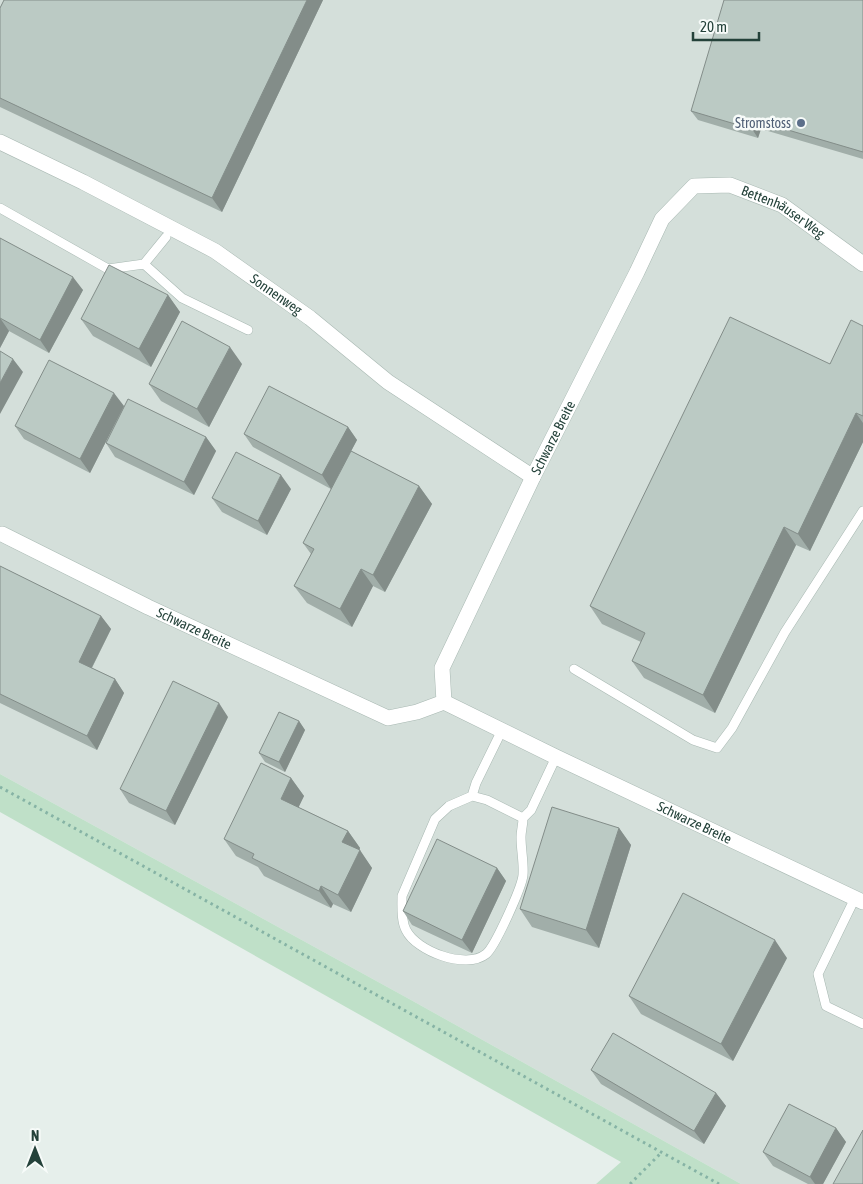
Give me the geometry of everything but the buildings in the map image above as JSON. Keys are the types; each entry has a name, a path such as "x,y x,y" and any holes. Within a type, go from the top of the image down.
{"street":[{"name":"Sonnenweg","path":"0,142 83,182 215,251 310,318 388,382 533,477"},
{"name":"Bettenhäuser Weg","path":"694,186 730,185 782,205 863,264"},
{"name":"Schwarze Breite","path":"444,702 442,668 533,477 662,219 694,186"},
{"name":"Schwarze Breite","path":"2,534 148,608 388,718 417,712 444,702 859,900"}],"lane":[{"path":"0,208 108,269 144,264 166,237"},
{"path":"144,264 182,298 248,330"},
{"path":"574,669 693,740 717,748 732,728 785,632 863,511"},
{"path":"472,796 476,783 502,730"},
{"path":"523,818 487,800 472,796 449,806 435,819 402,896 405,930 415,942 428,950 453,960 471,960 486,954 498,938 523,877 521,838 523,818 530,810 556,757"},
{"path":"859,900 818,974 826,1006 863,1024"}],"path":[{"path":"0,787 719,1184"},
{"path":"630,1184 662,1152"}],"shaded area":[{"path":"0,0 863,0 863,1184 741,1184 0,774"}],"green space":[{"path":"0,774 741,1184 596,1184 621,1162 0,812"}],"place":[{"name":"Stromstoss","path":"801,123"}]}
